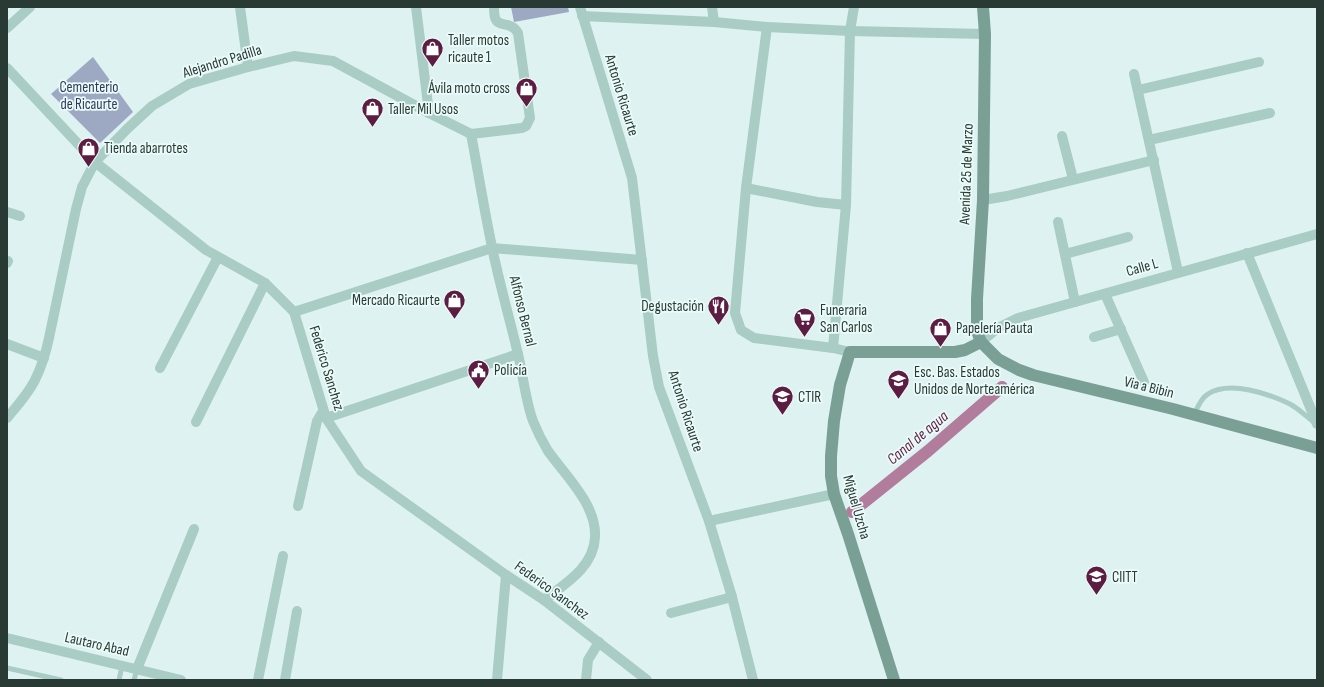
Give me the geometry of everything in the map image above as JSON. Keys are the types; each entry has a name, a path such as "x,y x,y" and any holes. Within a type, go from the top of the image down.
{"main road":[{"name":"Avenida 25 de Marzo","path":"981,342 977,331 976,312 983,200 985,34 983,7"},
{"path":"850,352 955,352 965,350 981,342"},
{"name":"Via a Bibin","path":"981,342 998,359 1018,370 1033,375 1316,444"},
{"name":"Miguel Uzcha","path":"850,352 840,385 834,420 831,476 834,494 894,680"}],"street":[{"path":"7,28 30,7"},
{"path":"240,7 248,67"},
{"path":"416,7 430,114 471,134 522,128 526,126 530,118 518,33 512,26 499,23 497,21 495,18 494,7"},
{"path":"712,7 714,22"},
{"path":"833,348 846,204 850,31 854,7"},
{"path":"581,11 767,27 850,31 985,34"},
{"name":"Antonio Ricaurte","path":"581,11 632,178 659,387 710,521 732,597 753,680"},
{"path":"767,27 746,188 735,313 741,330 754,338 833,348 850,352"},
{"name":"Alejandro Padilla","path":"7,418 35,380 44,358 82,187 95,162 127,128 152,106 189,84 248,67 294,56 332,61 430,114"},
{"path":"1138,90 1259,62"},
{"name":"Federico Sanchez","path":"7,68 95,162 206,250 265,283 294,312 324,415 361,472 506,575 544,600 647,680"},
{"path":"1134,74 1178,272"},
{"path":"1149,140 1270,113"},
{"name":"Alfonso Bernal","path":"471,134 492,248 518,354 530,413 548,450 588,506 595,522 596,538 591,555 581,570 567,583 544,600"},
{"path":"1062,136 1073,179"},
{"path":"983,200 1007,196 1154,160"},
{"path":"746,188 818,202 846,204"},
{"path":"7,212 20,216"},
{"path":"1058,222 1075,302"},
{"name":"Calle L","path":"981,342 998,328 1018,318 1317,234"},
{"path":"1064,254 1128,237"},
{"path":"294,312 492,248 642,260"},
{"path":"1247,253 1317,425"},
{"path":"160,368 218,257"},
{"path":"196,422 265,283"},
{"path":"1105,294 1144,382"},
{"path":"1094,337 1121,329"},
{"path":"7,344 44,358"},
{"path":"298,506 317,421 324,415 518,354"},
{"path":"710,521 834,494"},
{"path":"137,669 194,529"},
{"path":"258,680 283,556"},
{"path":"497,680 506,575"},
{"path":"671,613 732,597"},
{"path":"285,680 297,611"},
{"name":"Lautaro Abad","path":"7,638 137,669 167,678 181,680"},
{"path":"586,680 588,660 599,642"}],"lane":[{"path":"1194,415 1198,405 1207,394 1221,389 1240,388 1266,395 1292,405 1317,425"},
{"path":"119,680 122,666"},
{"path":"7,668 61,680"},
{"path":"134,680 137,669"}],"green space":[{"path":"511,7 568,7 569,12 514,22"},
{"name":"Cementerio de Ricaurte","path":"93,57 133,112 100,143 51,94"}],"waterway":[{"name":"Canal de agua","path":"852,512 928,451 1002,387"}],"place":[{"name":"Taller motos ricaute 1","path":"432,68"},
{"name":"Ávila moto cross","path":"526,108"},
{"name":"Taller Mil Usos","path":"373,128"},
{"name":"Tienda abarrotes","path":"89,168"},
{"name":"Mercado Ricaurte","path":"455,320"},
{"name":"Degustación","path":"719,326"},
{"name":"Funeraria San Carlos","path":"805,338"},
{"name":"Papelería Pauta","path":"941,348"},
{"name":"Policía","path":"479,390"},
{"name":"Esc. Bas. Estados Unidos de Norteamérica","path":"899,400"},
{"name":"CTIR","path":"783,416"},
{"name":"CIITT","path":"1097,596"}]}
